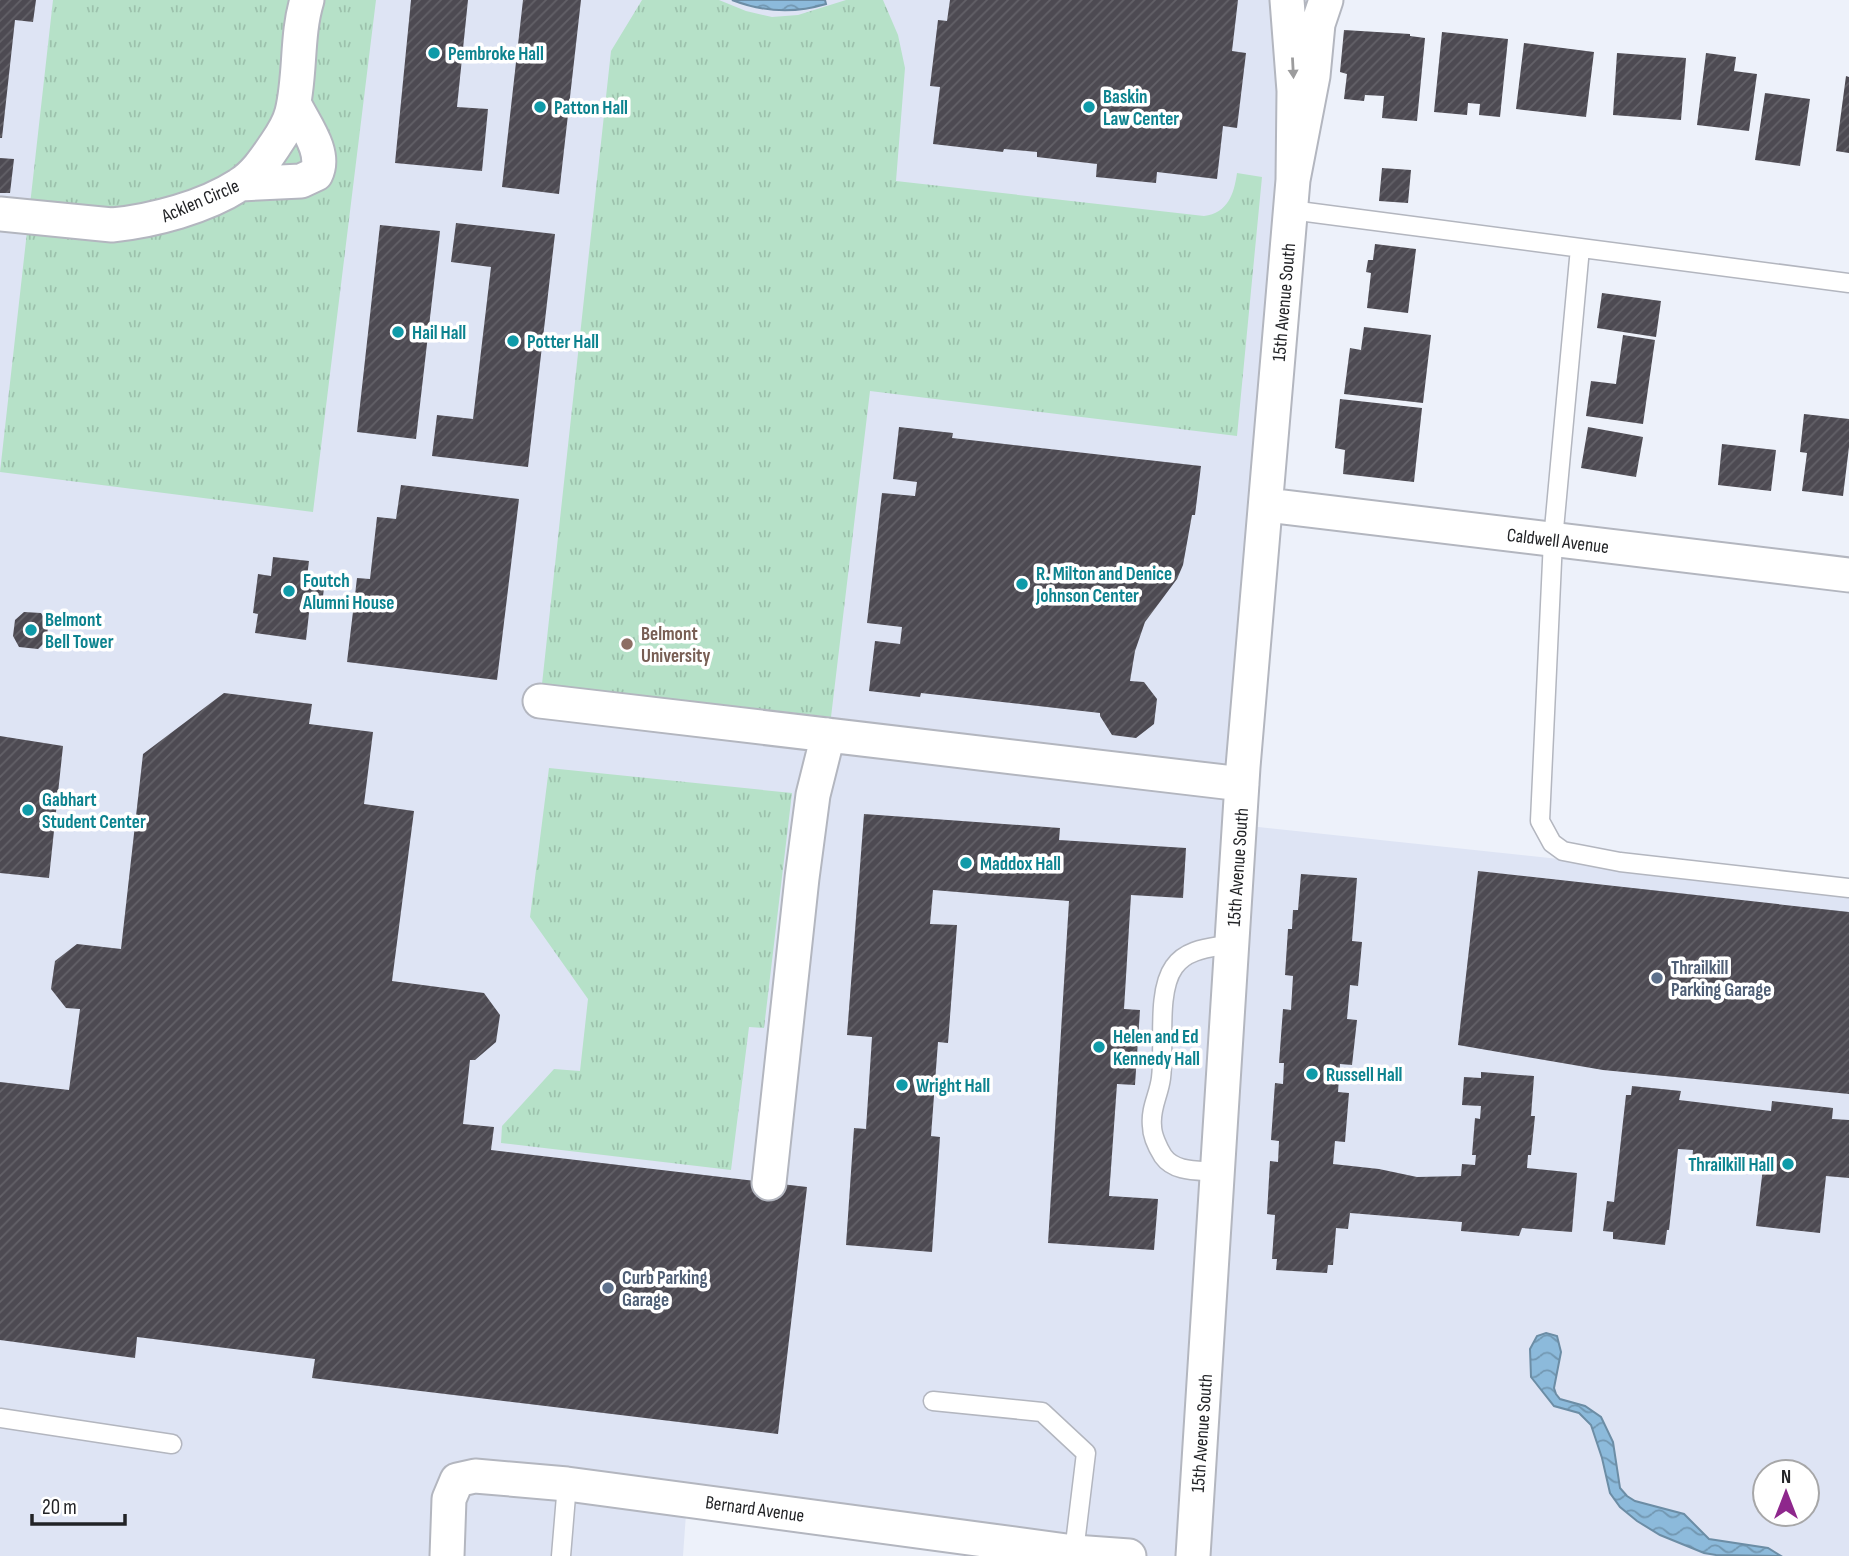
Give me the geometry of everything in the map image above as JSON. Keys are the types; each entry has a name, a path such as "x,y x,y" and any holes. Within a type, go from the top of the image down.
{"street":[{"name":"Acklen Circle","path":"0,214 112,225 136,223 171,215 241,184 254,173 288,124 298,80 307,0"},
{"name":"15th Avenue South","path":"1193,1556 1242,784 1292,195 1294,91 1292,37 1287,0"},
{"name":"15th Avenue South","path":"1292,195 1313,76 1318,23 1326,0"},
{"path":"241,184 301,181 316,174 320,162 316,147 294,103"},
{"name":"Caldwell Avenue","path":"1266,505 1849,575"},
{"path":"540,701 1242,784"},
{"path":"769,1183 802,878 813,795 828,735"},
{"name":"Bernard Avenue","path":"447,1556 449,1499 457,1480 475,1476 567,1483 1074,1552 1129,1556"}],"lane":[{"path":"1292,195 1580,248 1849,283"},
{"path":"1580,248 1553,540 1540,821 1552,843 1563,851 1620,862 1849,888"},
{"path":"1218,1172 1184,1169 1170,1163 1163,1155 1152,1129 1151,1113 1160,1082 1165,996 1173,967 1193,951 1232,944"},
{"path":"933,1401 1042,1412 1086,1453 1074,1552"},
{"path":"0,1418 172,1444"},
{"path":"561,1556 567,1483"}],"shaded area":[{"name":"Belmont University","path":"0,0 1311,0 1240,825 1849,890 1849,1556 1129,1556 687,1500 683,1556 0,1556"}],"green space":[{"path":"53,0 376,0 313,512 0,472"},
{"path":"642,0 719,0 746,11 772,17 798,15 846,0 883,0 898,35 905,68 896,181 1204,216 1224,207 1234,188 1237,173 1262,177 1237,436 870,391 831,717 542,684 611,51"},
{"path":"549,768 792,793 764,1028 749,1027 731,1170 501,1143 502,1126 554,1069 580,1071 588,999 530,917"}],"water":[{"path":"732,0 825,0 826,4 778,10"},
{"path":"1546,1333 1557,1336 1561,1352 1554,1388 1556,1394 1560,1399 1585,1406 1601,1417 1613,1442 1620,1488 1627,1496 1635,1501 1684,1514 1709,1539 1768,1548 1781,1556 1704,1553 1660,1535 1620,1507 1610,1493 1591,1425 1579,1413 1554,1406 1531,1377 1530,1349 1537,1336"}],"building":[{"path":"0,0 36,0 33,22 15,20 2,138 0,138"},
{"name":"Pembroke Hall","path":"411,0 468,0 457,107 488,109 482,171 395,163"},
{"name":"Patton Hall","path":"523,0 581,0 559,194 502,187"},
{"name":"Baskin Law Center","path":"950,0 1238,0 1232,51 1246,53 1237,128 1223,126 1217,179 1157,172 1156,183 1096,177 1097,164 1037,157 1037,152 1004,149 1003,152 933,144 940,87 930,86 938,20 947,21"},
{"path":"1344,30 1410,34 1425,38 1417,121 1382,118 1384,96 1365,95 1364,101 1344,99 1347,74 1340,72"},
{"path":"1442,32 1508,39 1500,117 1479,115 1480,104 1468,103 1467,115 1434,112"},
{"path":"1524,43 1594,52 1586,117 1516,109"},
{"path":"1617,53 1686,58 1681,120 1613,115"},
{"path":"1706,53 1736,57 1734,71 1757,74 1749,131 1697,125"},
{"path":"1846,76 1849,77 1849,153 1836,151"},
{"path":"1765,93 1810,99 1800,166 1755,160"},
{"path":"0,158 14,159 10,193 0,193"},
{"path":"1382,168 1411,170 1408,203 1379,201"},
{"name":"Potter Hall","path":"456,223 555,234 528,467 432,456 437,415 473,419 491,267 451,262"},
{"name":"Hail Hall","path":"380,225 440,231 416,439 357,432"},
{"path":"1375,244 1416,249 1408,313 1367,308 1371,273 1366,272 1368,260 1373,260"},
{"path":"1602,293 1661,301 1656,337 1597,328"},
{"path":"1364,327 1431,335 1423,403 1344,394 1350,348 1361,350"},
{"path":"1623,335 1655,340 1643,424 1586,416 1591,381 1616,384"},
{"path":"1340,399 1422,408 1414,482 1343,474 1345,450 1335,448"},
{"path":"1804,414 1849,419 1849,447 1843,496 1802,491 1807,453 1800,452"},
{"name":"R. Milton and Denice Johnson Center","path":"899,427 953,433 952,438 1201,466 1195,515 1192,515 1183,565 1177,579 1145,622 1135,651 1130,681 1144,682 1157,699 1154,724 1136,738 1112,735 1100,713 921,693 920,697 869,691 875,641 900,644 902,627 867,623 882,493 915,496 917,482 893,479"},
{"path":"1588,427 1643,437 1636,477 1581,468"},
{"path":"1722,444 1776,450 1771,491 1718,485"},
{"path":"401,485 519,499 497,680 347,662 357,578 370,579 377,517 396,519"},
{"name":"Foutch Alumni House","path":"273,557 309,561 307,577 325,579 322,605 310,604 306,640 255,633 258,614 253,613 258,574 271,576"},
{"name":"Belmont Bell Tower","path":"24,612 41,613 48,624 47,640 38,649 19,647 13,636 15,620"},
{"path":"224,693 312,704 309,724 373,732 364,804 414,811 392,981 484,993 500,1015 496,1042 475,1060 470,1060 463,1124 494,1127 491,1150 807,1187 778,1434 312,1378 315,1359 137,1337 135,1358 0,1340 0,1082 69,1090 80,1009 66,1008 51,989 55,961 77,944 121,949 143,754"},
{"name":"Gabhart Student Center","path":"0,736 63,746 49,878 0,873"},
{"path":"864,814 1060,828 1059,840 1186,848 1183,898 1131,895 1124,1009 1140,1010 1135,1085 1117,1084 1109,1196 1158,1199 1154,1250 1048,1243 1069,901 933,890 930,924 957,925 948,1043 938,1042 931,1136 940,1137 932,1252 846,1245 854,1128 866,1129 872,1037 847,1035"},
{"name":"Thrailkill Parking Garage","path":"1478,871 1849,912 1849,1094 1603,1070 1458,1045"},
{"name":"Russell Hall","path":"1301,874 1357,878 1352,941 1362,942 1358,986 1350,985 1347,1019 1357,1020 1352,1065 1340,1064 1338,1092 1349,1093 1345,1142 1335,1141 1333,1164 1417,1177 1461,1176 1462,1164 1475,1165 1476,1155 1472,1155 1475,1118 1480,1119 1481,1106 1462,1105 1464,1077 1481,1078 1481,1072 1534,1076 1531,1116 1535,1116 1527,1168 1577,1173 1572,1232 1522,1228 1519,1236 1461,1231 1462,1222 1350,1213 1348,1229 1336,1228 1333,1265 1328,1265 1327,1273 1276,1270 1277,1259 1272,1259 1275,1215 1267,1214 1270,1161 1278,1162 1279,1141 1271,1140 1275,1083 1283,1084 1284,1063 1279,1063 1283,1009 1291,1010 1293,976 1285,975 1288,929 1292,929 1293,910 1298,910"},
{"name":"Thrailkill Hall","path":"1632,1086 1681,1091 1679,1100 1771,1111 1772,1101 1833,1108 1832,1119 1849,1120 1849,1178 1826,1176 1820,1233 1756,1226 1763,1168 1692,1160 1693,1150 1678,1149 1665,1245 1613,1239 1613,1232 1603,1231 1607,1201 1614,1202 1626,1095 1631,1095"}],"place":[{"name":"Pembroke Hall","path":"434,53"},
{"name":"Patton Hall","path":"540,107"},
{"name":"Baskin Law Center","path":"1089,107"},
{"name":"Hail Hall","path":"398,332"},
{"name":"Potter Hall","path":"513,341"},
{"name":"R. Milton and Denice Johnson Center","path":"1022,584"},
{"name":"Foutch Alumni House","path":"289,591"},
{"name":"Belmont Bell Tower","path":"31,630"},
{"name":"Belmont University","path":"627,644"},
{"name":"Gabhart Student Center","path":"28,810"},
{"name":"Maddox Hall","path":"966,863"},
{"name":"Thrailkill Parking Garage","path":"1657,978"},
{"name":"Helen and Ed Kennedy Hall","path":"1099,1047"},
{"name":"Russell Hall","path":"1312,1074"},
{"name":"Wright Hall","path":"902,1085"},
{"name":"Thrailkill Hall","path":"1788,1164"},
{"name":"Curb Parking Garage","path":"608,1288"}]}
